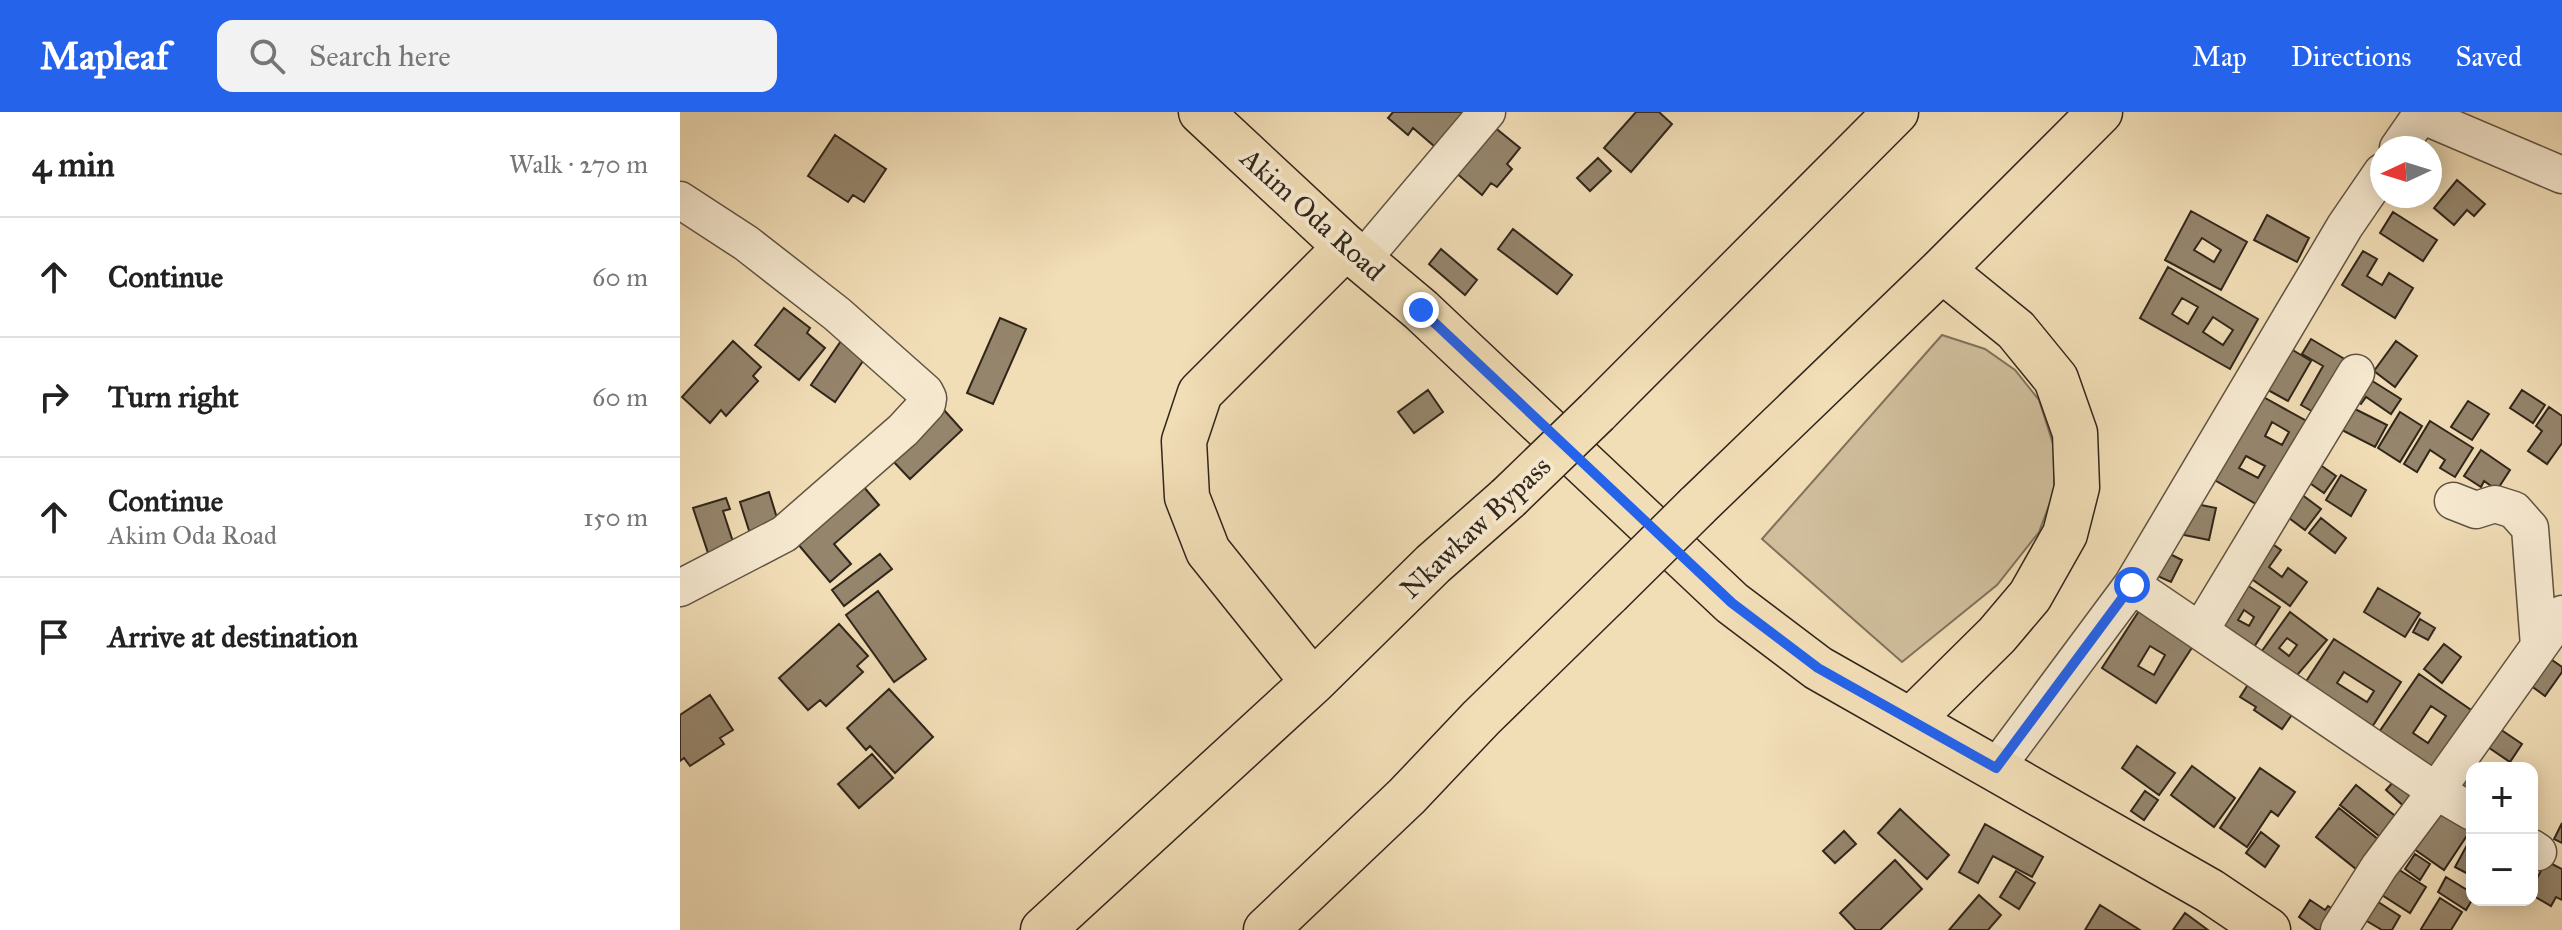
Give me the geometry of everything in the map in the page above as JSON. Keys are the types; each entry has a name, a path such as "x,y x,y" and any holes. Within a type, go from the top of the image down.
{"main road":[{"name":"Akim Oda Road","path":"1201,112 1354,254 1421,310 1732,603 1818,668 2210,891 2268,930"},
{"name":"Nkawkaw Bypass","path":"1043,930 1313,682 1433,564 1508,498 1896,112"},
{"path":"1266,930 1407,796 1481,718 2100,112"},
{"path":"1313,682 1208,551 1187,497 1184,441 1200,393 1354,254"},
{"path":"1911,720 1997,635 2030,596 2065,534 2077,487 2075,433 2056,379 2016,330 1942,270"}],"street":[{"path":"1354,254 1487,112"},
{"path":"2406,136 2422,113 2562,175"},
{"path":"1996,768 2132,585 2345,226 2370,190"},
{"path":"680,200 746,243 837,314 928,398 927,404 903,430 784,534 680,588"},
{"path":"2200,631 2356,373"},
{"path":"2453,501 2476,510 2495,504 2514,510 2530,528 2539,646"},
{"path":"2132,585 2466,808"},
{"path":"2339,930 2379,867 2562,614"}],"shaded area":[{"path":"1942,335 1985,349 2015,370 2039,400 2055,450 2054,492 2039,532 1997,585 1902,662 1762,539"}],"building":[{"path":"1393,112 1460,112 1469,119 1441,152 1413,128 1408,135 1388,118"},
{"path":"1636,112 1659,112 1672,124 1631,172 1604,148"},
{"path":"1493,126 1520,148 1507,164 1512,169 1497,187 1491,183 1482,195 1455,172"},
{"path":"835,135 886,169 864,202 853,195 848,202 808,176"},
{"path":"1598,158 1611,171 1590,191 1577,178"},
{"path":"2457,180 2485,204 2474,216 2467,210 2454,225 2434,208 2442,208 2442,198"},
{"path":"2191,211 2247,242 2221,290 2165,260","holes":["2202,238 2221,250 2214,262 2194,250"]},
{"path":"2393,212 2437,240 2423,261 2380,233"},
{"path":"2267,215 2309,238 2297,262 2254,240"},
{"path":"1513,229 1572,275 1557,294 1498,249"},
{"path":"1441,249 1477,280 1465,295 1429,264"},
{"path":"2363,251 2377,259 2367,276 2382,285 2389,273 2413,288 2395,318 2342,285"},
{"path":"2168,267 2258,319 2230,369 2140,318","holes":["2182,298 2198,307 2188,324 2172,314","2213,317 2233,330 2223,345 2203,332"]},
{"path":"784,308 810,328 807,333 825,348 799,380 755,345"},
{"path":"1000,318 1026,329 993,404 967,393"},
{"path":"2311,339 2353,364 2322,417 2301,405 2323,366 2302,354"},
{"path":"733,341 761,367 753,376 758,381 726,416 721,410 710,423 682,397"},
{"path":"841,341 865,358 835,402 811,385"},
{"path":"2396,341 2417,356 2395,387 2374,371"},
{"path":"2291,349 2311,361 2288,401 2268,390"},
{"path":"2366,377 2401,399 2391,414 2366,397 2361,404 2352,398"},
{"path":"1428,390 1443,412 1414,433 1398,412"},
{"path":"2522,390 2545,405 2533,423 2510,408"},
{"path":"2258,394 2310,423 2263,508 2211,478","holes":["2272,422 2289,432 2282,445 2265,436","2246,456 2265,466 2258,478 2239,468"]},
{"path":"2468,401 2489,414 2472,440 2451,427"},
{"path":"2349,406 2387,425 2375,447 2338,428"},
{"path":"2549,407 2562,416 2562,443 2547,464 2528,451 2542,431 2536,426"},
{"path":"944,410 962,430 910,479 891,459"},
{"path":"2400,412 2422,426 2400,462 2378,448"},
{"path":"2430,421 2473,448 2455,477 2440,468 2445,460 2430,450 2417,472 2404,464"},
{"path":"2481,450 2510,470 2497,490 2484,481 2481,487 2464,476"},
{"path":"2316,462 2336,476 2324,493 2304,479"},
{"path":"2341,475 2366,490 2351,516 2326,500"},
{"path":"858,480 879,505 834,544 851,564 830,582 792,537"},
{"path":"2297,491 2321,509 2305,530 2281,512"},
{"path":"769,492 781,531 752,540 740,502"},
{"path":"726,498 730,509 723,511 736,551 710,559 693,508"},
{"path":"2191,503 2216,508 2209,540 2184,535"},
{"path":"2321,518 2346,538 2335,553 2309,533"},
{"path":"2267,540 2281,550 2269,567 2282,577 2288,568 2307,582 2290,606 2243,573"},
{"path":"2164,551 2182,560 2171,582 2153,574"},
{"path":"880,554 892,569 844,606 832,590"},
{"path":"2247,585 2280,607 2252,650 2218,628","holes":["2244,610 2254,617 2249,626 2238,620"]},
{"path":"2378,588 2420,613 2405,637 2364,612"},
{"path":"878,591 926,659 894,682 846,615"},
{"path":"2139,611 2193,646 2156,703 2102,668","holes":["2150,646 2165,655 2154,675 2138,666"]},
{"path":"2290,612 2327,640 2293,680 2259,655","holes":["2287,638 2297,645 2289,656 2279,648"]},
{"path":"2420,619 2435,628 2428,640 2413,632"},
{"path":"839,624 868,656 857,666 863,672 826,706 820,700 808,710 779,678"},
{"path":"2334,639 2401,682 2372,727 2305,683","holes":["2344,672 2374,691 2367,702 2337,683"]},
{"path":"2444,644 2461,657 2442,683 2424,669"},
{"path":"2542,653 2562,667 2562,672 2545,696 2523,680"},
{"path":"2419,674 2477,714 2435,775 2377,735","holes":["2431,706 2446,716 2428,743 2413,733"]},
{"path":"2251,680 2296,709 2282,729 2240,697"},
{"path":"889,689 933,737 895,773 870,746 866,750 847,728"},
{"path":"710,695 733,730 720,738 724,744 690,766 684,758 680,761 680,715"},
{"path":"2494,725 2522,744 2510,762 2482,743"},
{"path":"2137,746 2175,773 2159,795 2122,768"},
{"path":"872,754 893,778 859,808 838,784"},
{"path":"2192,766 2235,798 2214,827 2171,795"},
{"path":"2260,768 2295,792 2278,816 2271,811 2247,847 2220,828"},
{"path":"2402,772 2425,792 2409,811 2386,790"},
{"path":"2466,774 2466,795 2454,786"},
{"path":"2356,785 2404,823 2388,843 2340,805"},
{"path":"2145,791 2158,800 2144,820 2131,811"},
{"path":"2443,807 2466,824 2466,837 2444,870 2414,849"},
{"path":"2339,808 2384,844 2361,873 2316,837"},
{"path":"1900,809 1949,855 1927,879 1878,833"},
{"path":"2562,823 2562,843 2554,839"},
{"path":"1985,824 2043,857 2032,877 1993,856 1978,883 1959,872"},
{"path":"1844,831 1856,844 1835,863 1823,851"},
{"path":"2261,832 2279,846 2265,867 2246,853"},
{"path":"2466,847 2466,873 2455,867"},
{"path":"2415,854 2430,864 2420,880 2405,869"},
{"path":"1895,860 1922,889 1880,930 1856,930 1840,913"},
{"path":"2546,861 2562,869 2562,900 2556,897 2551,906 2538,898 2538,876"},
{"path":"2390,864 2426,887 2410,913 2374,890"},
{"path":"2016,871 2035,883 2019,909 2000,897"},
{"path":"2446,877 2466,889 2468,906 2466,910 2438,892"},
{"path":"1979,895 2001,915 1988,930 1949,930"},
{"path":"2372,898 2400,916 2392,930 2382,930 2360,917"},
{"path":"2440,898 2462,912 2451,930 2421,929"},
{"path":"2310,900 2325,910 2328,906 2341,914 2330,930 2317,930 2299,917"},
{"path":"2100,905 2140,930 2085,930"},
{"path":"2185,913 2208,930 2173,930"}],"route":[{"path":"1421,310 1732,603 1818,668 1996,768 2132,585"}]}
